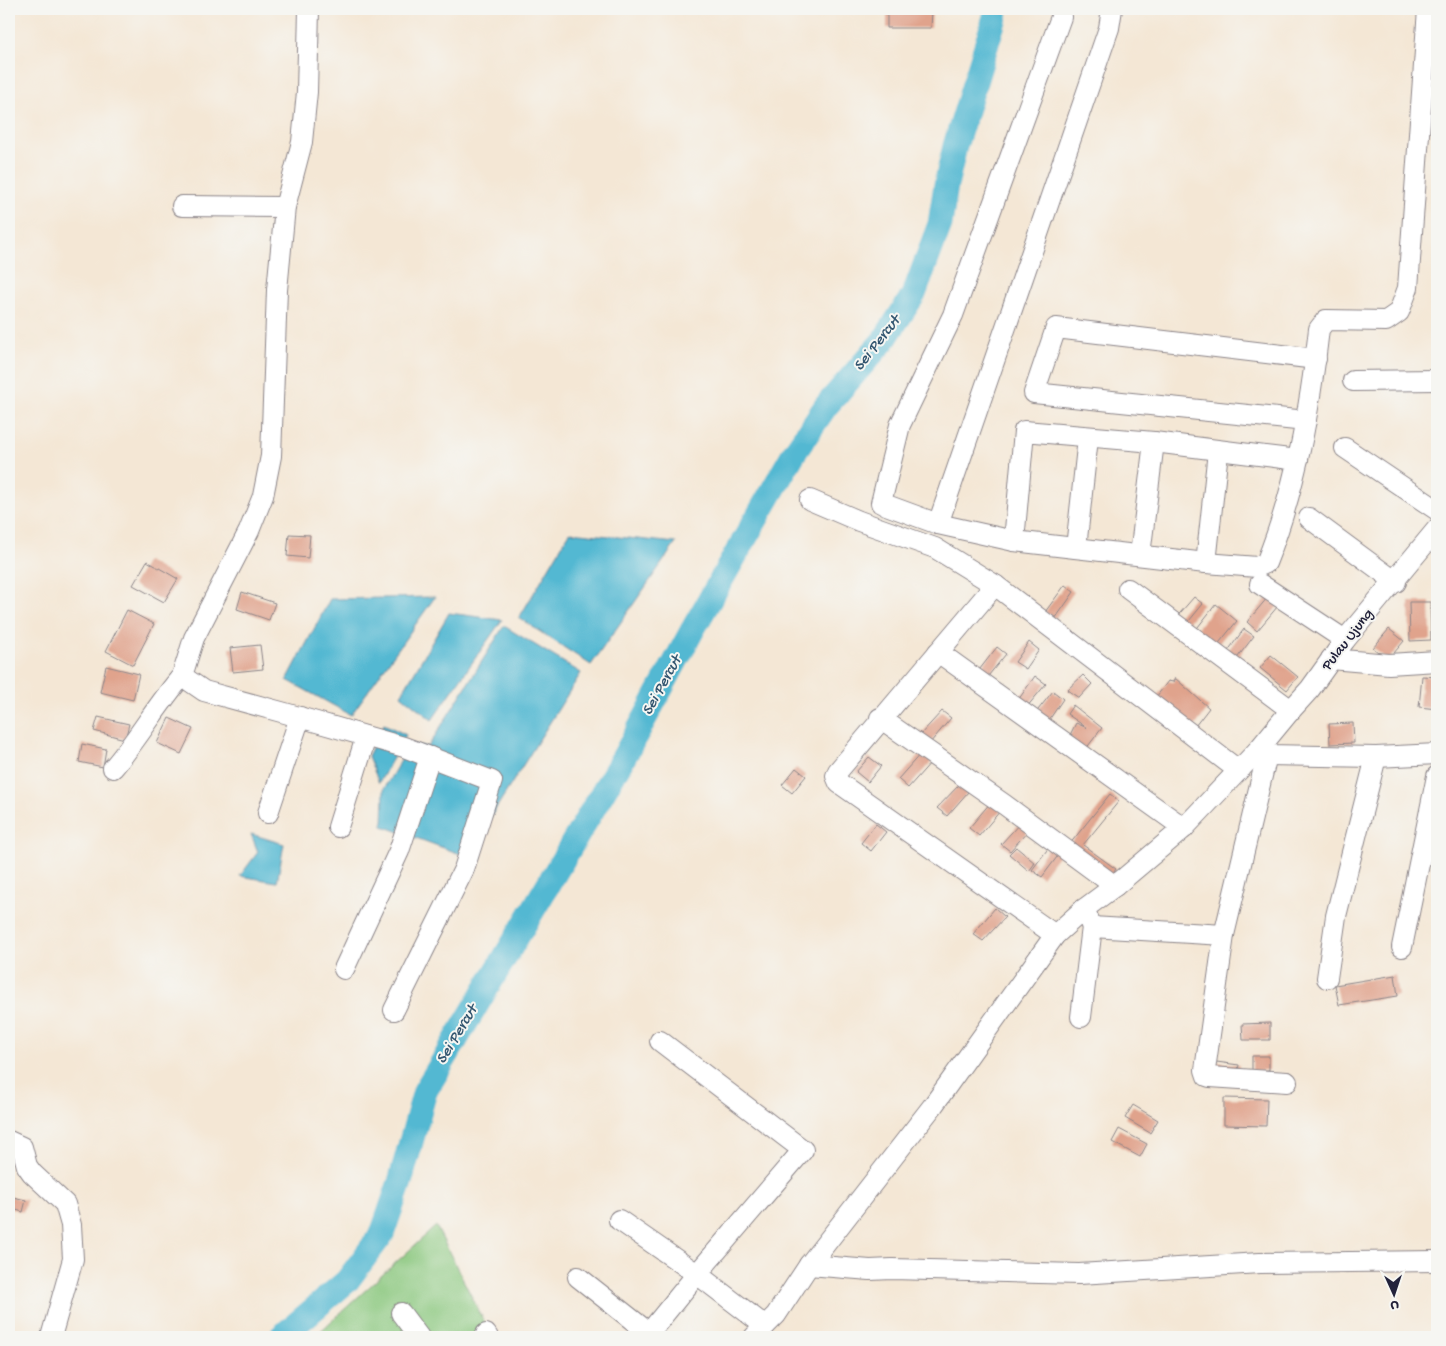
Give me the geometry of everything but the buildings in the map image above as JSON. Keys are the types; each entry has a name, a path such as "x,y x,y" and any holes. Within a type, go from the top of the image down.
{"street":[{"path":"113,768 127,752 169,690 182,676 194,638 249,531 262,496 271,456 277,290 285,207 302,142 307,92 309,9"},
{"path":"938,524 1109,28 1112,9"},
{"path":"1061,17 953,315 900,425 881,503 938,524 1014,541 1206,563 1258,567 1266,563 1276,540 1298,460 1316,359 1319,329 1326,320 1386,321 1399,312 1408,288 1428,9"},
{"path":"182,206 285,207"},
{"path":"1306,421 1034,393 1056,328 1316,359"},
{"path":"1353,381 1437,380"},
{"path":"1014,541 1024,431 1088,438 1154,442 1298,460"},
{"path":"1076,548 1088,438"},
{"path":"1140,555 1154,442"},
{"path":"1345,448 1437,510"},
{"path":"1206,563 1218,450"},
{"path":"810,500 859,521 935,548 995,585 1238,770"},
{"path":"1309,518 1396,582"},
{"name":"Pulau Ujung","path":"759,1332 776,1316 808,1265 932,1107 1056,935 1084,908 1115,886 1184,828 1238,770 1262,753 1291,710 1310,689 1345,640 1396,582 1437,530"},
{"path":"1260,584 1345,640"},
{"path":"995,585 880,718 836,776 839,783 1056,935"},
{"path":"1128,589 1291,710"},
{"path":"938,652 1184,828"},
{"path":"1331,659 1389,664 1437,661"},
{"path":"182,676 204,691 366,736 430,757 492,781 464,869 394,1010"},
{"path":"268,813 300,717"},
{"path":"880,718 1005,805 1115,886"},
{"path":"338,827 366,736"},
{"path":"1287,1082 1210,1078 1206,1073 1224,934 1262,753 1376,757 1437,754"},
{"path":"344,968 399,851 430,757"},
{"path":"1327,978 1336,916 1376,757"},
{"path":"1402,948 1437,776"},
{"path":"1081,1017 1092,928 1084,908"},
{"path":"1092,928 1224,934"},
{"path":"578,1277 647,1335 803,1150 660,1041"},
{"path":"9,1142 22,1147 27,1166 32,1173 65,1204 71,1225 73,1258 51,1337"},
{"path":"619,1220 697,1274 759,1332"},
{"path":"808,1265 870,1270 1079,1274 1260,1263 1437,1261"},
{"path":"401,1313 419,1337"}],"green space":[{"path":"436,1226 492,1337 314,1337"}],"water":[{"path":"570,532 676,543 591,665 519,618"},
{"path":"435,597 351,715 287,680 330,599"},
{"path":"449,613 502,620 432,720 401,695"},
{"path":"504,626 581,673 466,856 383,826 384,789 410,744 428,747"},
{"path":"384,724 406,735 379,783 368,756"},
{"path":"251,834 284,844 277,882 240,876 258,852"}],"waterway":[{"name":"Sei Percut","path":"281,1337 347,1281 382,1234 400,1182 425,1091 625,755 693,629 794,453 826,406 884,340 914,294 940,224 955,146 996,9"}]}
